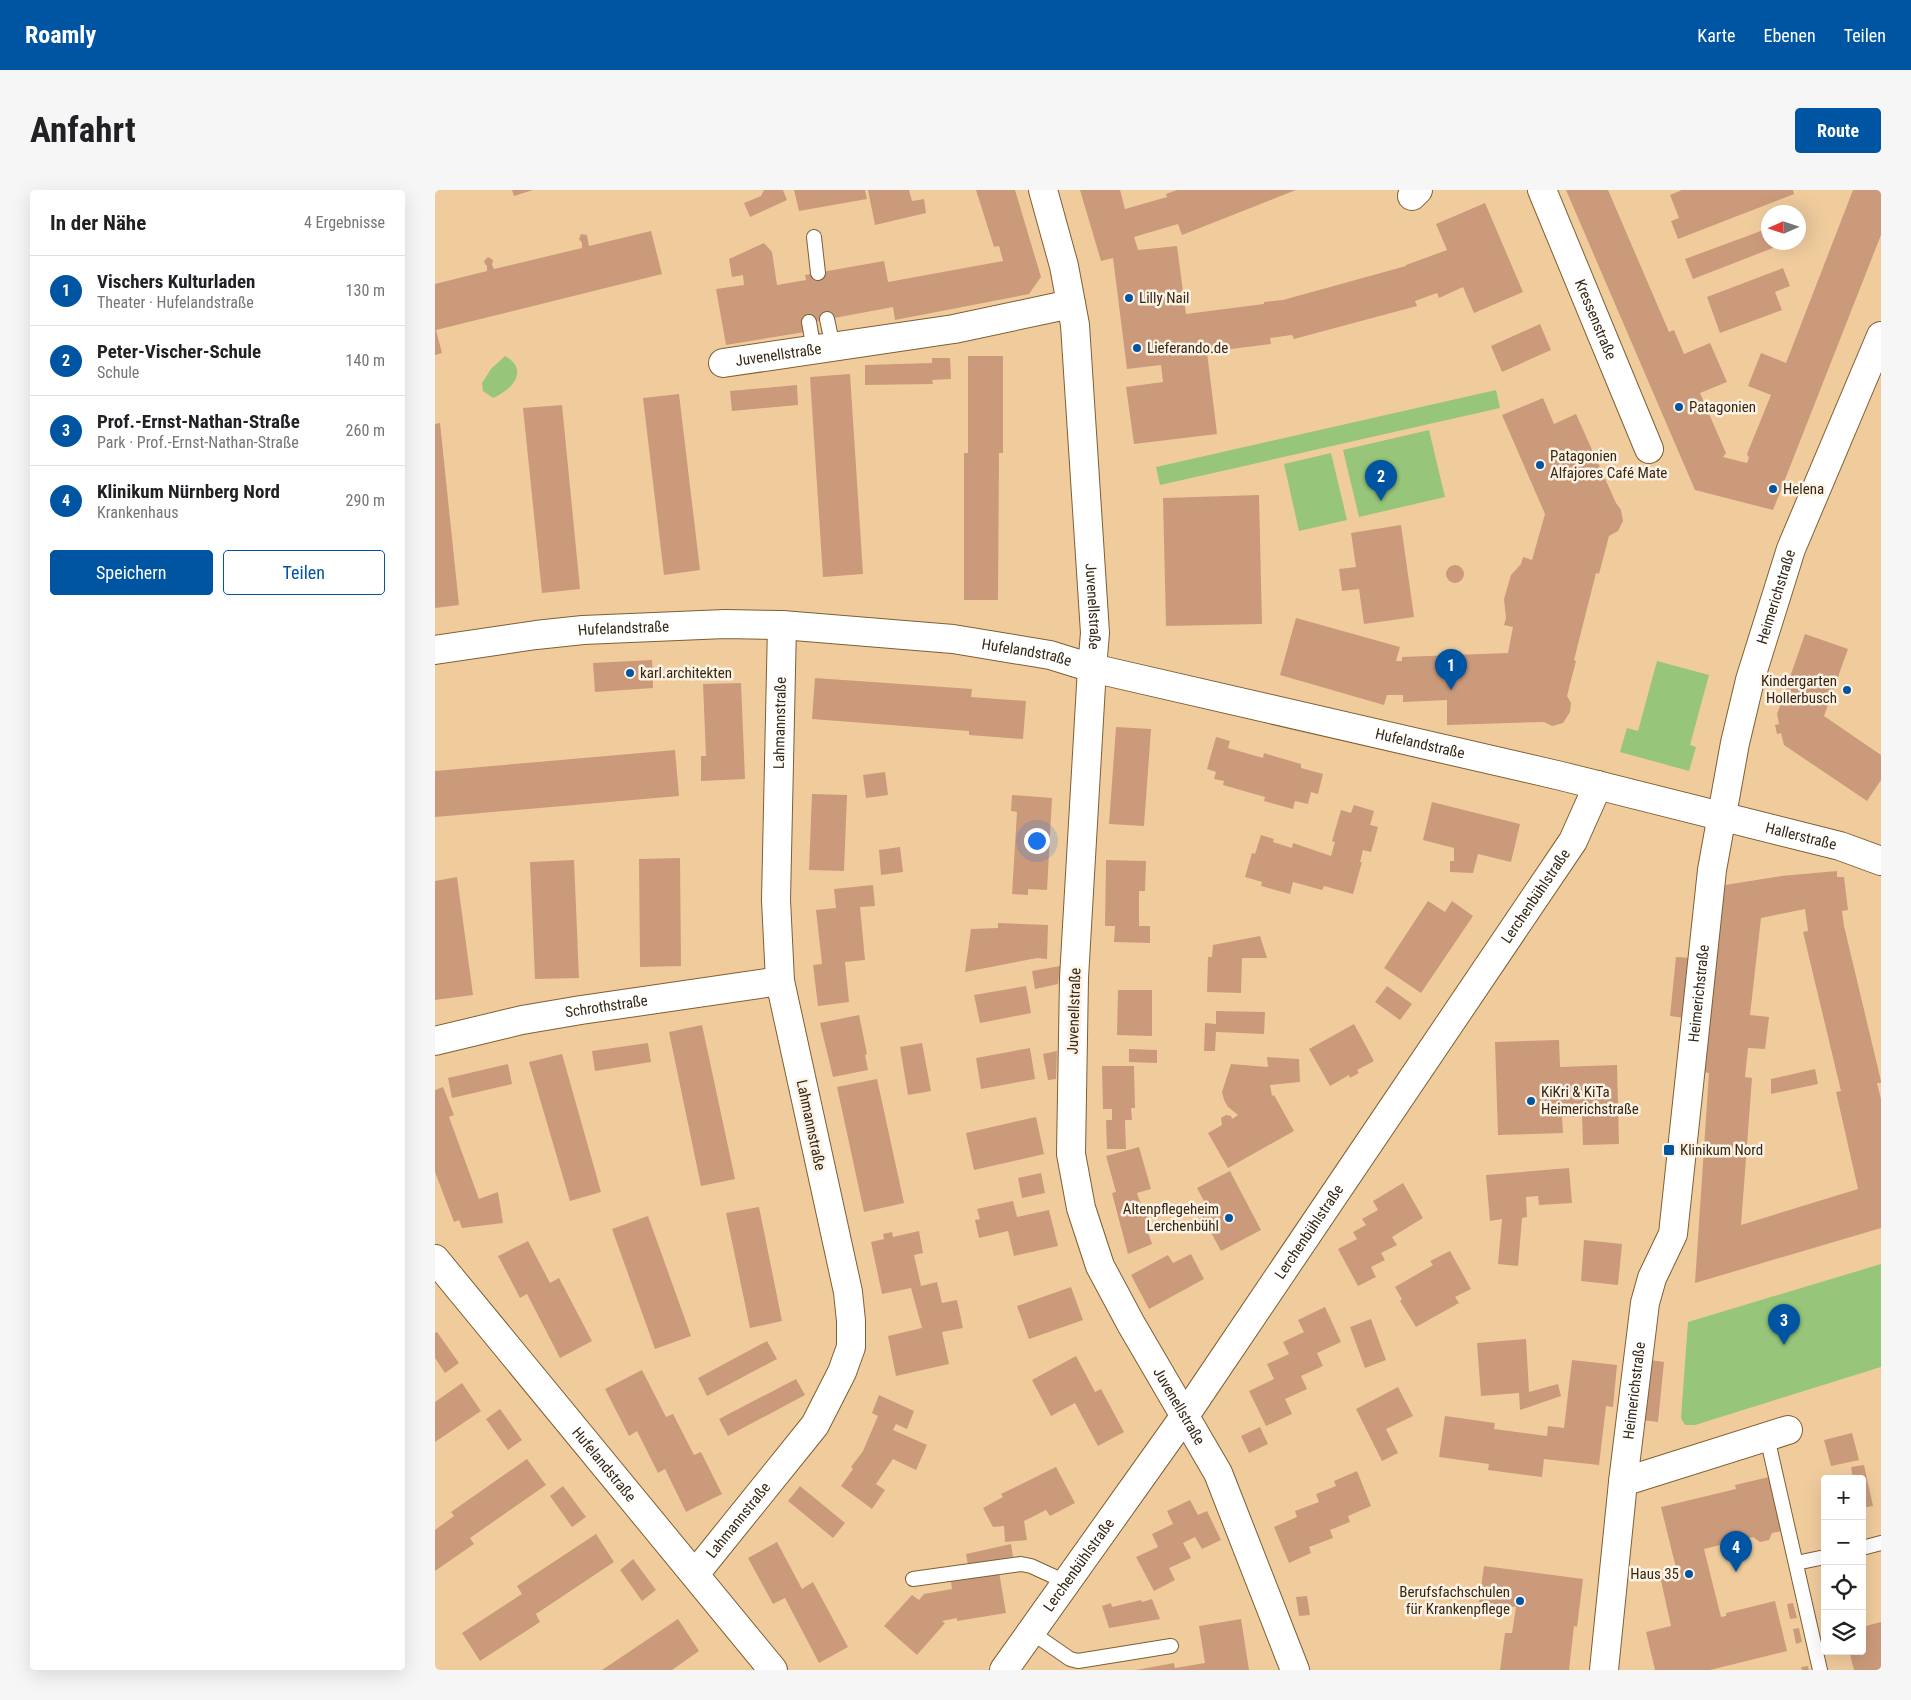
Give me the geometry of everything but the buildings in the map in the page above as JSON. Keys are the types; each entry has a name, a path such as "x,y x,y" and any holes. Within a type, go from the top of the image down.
{"street":[{"name":"Juvenellstraße","path":"1043,190 1064,266 1075,325 1095,626 1075,978 1071,1154 1081,1208 1099,1266 1184,1417 1218,1473 1295,1670"},
{"name":"Kressenstraße","path":"1543,190 1649,449"},
{"name":"Juvenellstraße","path":"723,363 954,329 1071,304"},
{"name":"Heimerichstraße","path":"1604,1670 1623,1482 1645,1303 1651,1278 1673,1234 1712,870 1721,817 1750,680 1789,554 1881,336"},
{"name":"Hufelandstraße","path":"435,650 583,630 725,624 782,625 953,639 1050,655 1092,668 1598,785 1721,817"},
{"name":"Lahmannstraße","path":"695,1574 815,1425 842,1372 851,1347 848,1292 780,981 776,900 782,625"},
{"name":"Lerchenbühlstraße","path":"1004,1670 1184,1417 1573,841 1598,785"},
{"name":"Hallerstraße","path":"1721,817 1840,846 1881,861"},
{"name":"Schrothstraße","path":"435,1042 522,1020 780,981"},
{"name":"Hufelandstraße","path":"435,1259 773,1670"},
{"path":"1623,1482 1777,1434"}],"lane":[{"path":"814,237 818,273"},
{"path":"823,349 827,319"},
{"path":"809,322 823,349"},
{"path":"1777,1434 1796,1563 1820,1670"},
{"path":"1866,1547 1881,1543"},
{"path":"1796,1563 1821,1558"},
{"path":"913,1580 1021,1564 1031,1566 1066,1582"},
{"path":"1031,1632 1070,1659 1078,1661 1171,1646"}],"green space":[{"path":"505,356 512,361 517,373 512,385 493,398 483,391 482,383 491,369"},
{"path":"1496,390 1500,408 1160,485 1156,467"},
{"path":"1429,430 1445,497 1359,517 1343,450"},
{"path":"1331,453 1347,520 1299,531 1284,464"},
{"path":"1657,661 1709,675 1690,745 1696,747 1689,771 1620,752 1627,728 1638,731"},
{"path":"1881,1264 1881,1367 1695,1425 1685,1425 1681,1418 1688,1322"}],"place":[{"name":"Lilly Nail","path":"1129,298"},
{"name":"Lieferando.de","path":"1137,348"},
{"name":"Patagonien","path":"1679,407"},
{"name":"Patagonien Alfajores Café Mate","path":"1540,465"},
{"name":"Helena","path":"1773,489"},
{"name":"Peter-Vischer-Schule","path":"1381,501"},
{"name":"karl.architekten","path":"630,673"},
{"name":"Vischers Kulturladen","path":"1451,690"},
{"name":"Kindergarten Hollerbusch","path":"1847,690"},
{"name":"KiKri & KiTa Heimerichstraße","path":"1531,1101"},
{"name":"Klinikum Nord","path":"1669,1150"},
{"name":"Altenpflegeheim Lerchenbühl","path":"1229,1218"},
{"name":"Prof.-Ernst-Nathan-Straße","path":"1784,1345"},
{"name":"Klinikum Nürnberg Nord","path":"1736,1572"},
{"name":"Haus 35","path":"1689,1574"},
{"name":"Berufsfachschulen für Krankenpflege","path":"1520,1601"}]}
